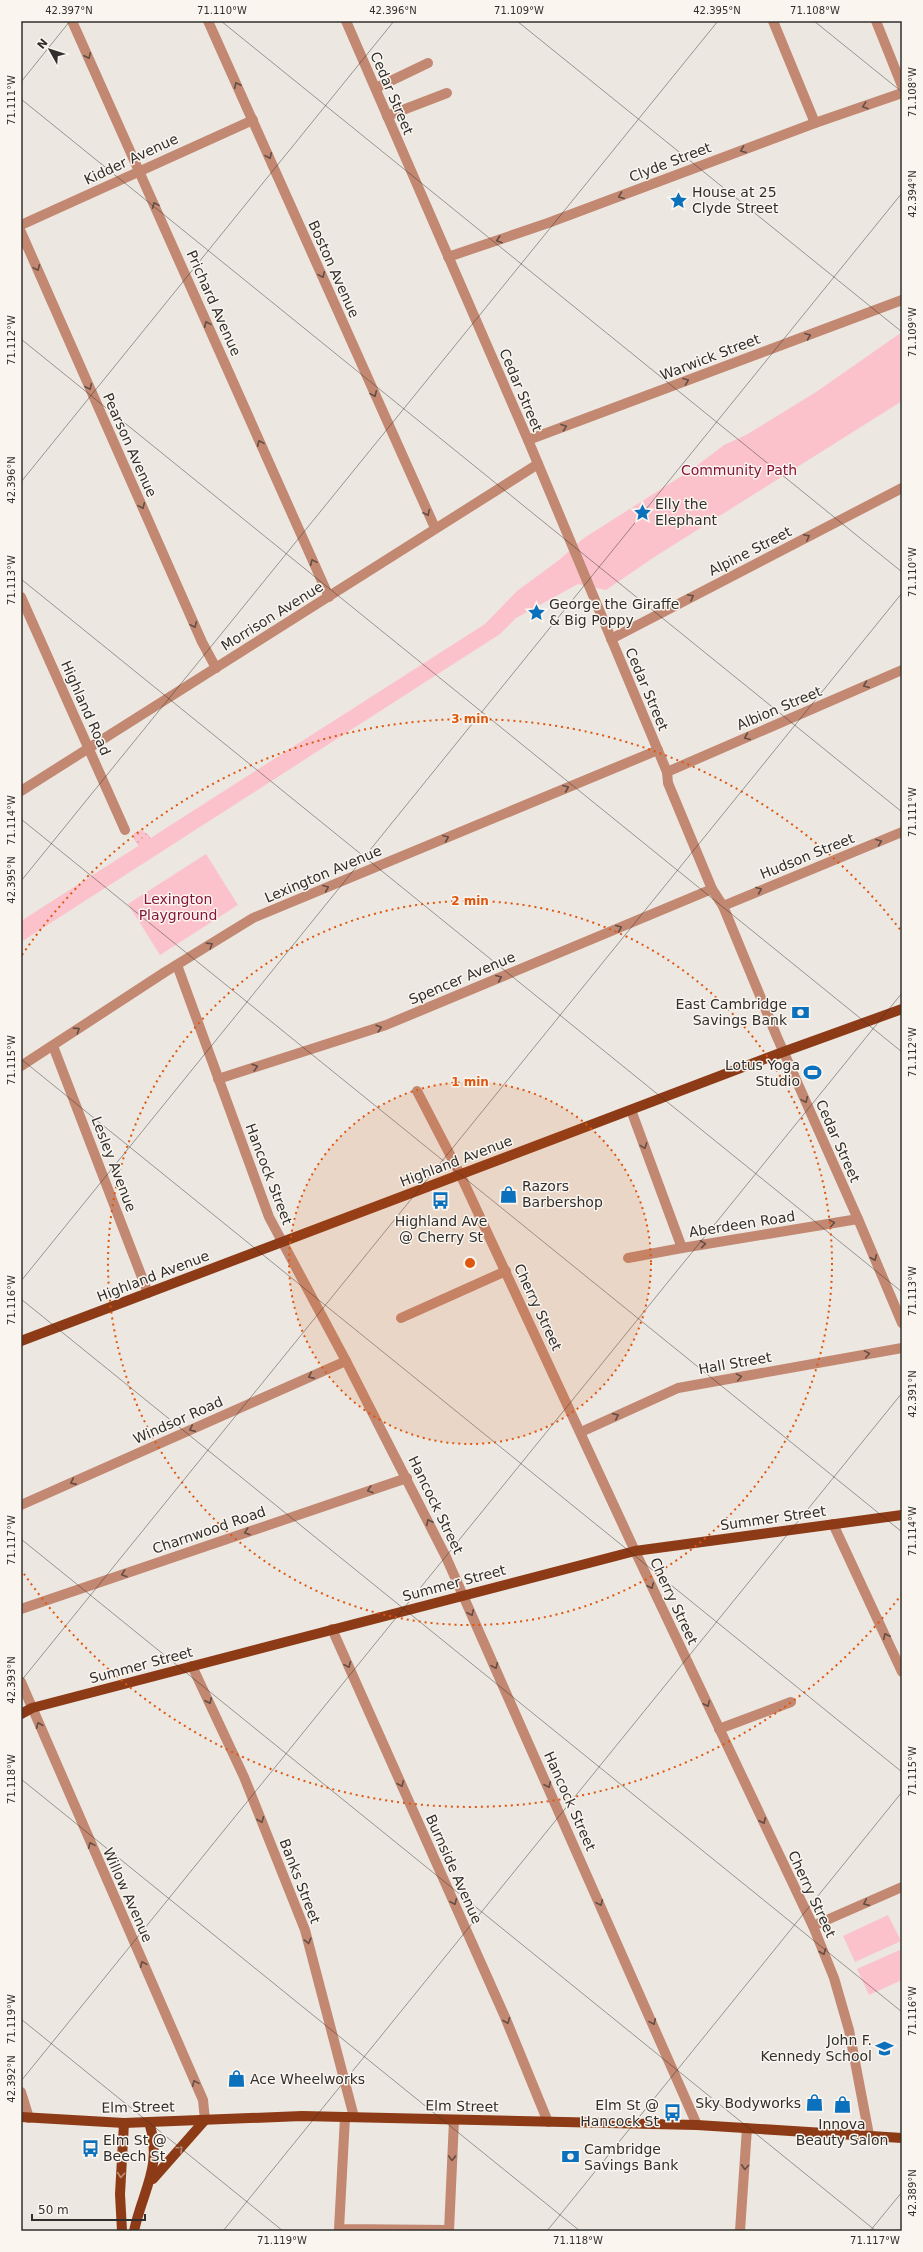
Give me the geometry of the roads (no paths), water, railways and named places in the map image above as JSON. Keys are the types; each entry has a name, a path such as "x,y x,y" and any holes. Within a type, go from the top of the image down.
{"main road":[{"name":"Highland Avenue","path":"21,1341 783,1052 902,1009"},
{"name":"Summer Street","path":"21,1714 32,1708 635,1551 902,1515"},
{"name":"Elm Street","path":"25,2117 149,2122 350,2117 697,2125 902,2138"},
{"path":"146,2190 164,2164 205,2120"},
{"path":"122,2231 120,2194 124,2122"},
{"path":"134,2231 154,2160 153,2138 149,2122"}],"street":[{"name":"Prichard Avenue","path":"72,21 140,170 329,597"},
{"name":"Boston Avenue","path":"208,21 435,528"},
{"name":"Cedar Street","path":"346,21 528,440 658,750 667,772 668,784 712,889 723,906 783,1052 858,1219 902,1323"},
{"path":"773,21 815,123"},
{"path":"876,21 902,86"},
{"path":"376,88 428,63"},
{"path":"387,116 447,93"},
{"name":"Clyde Street","path":"448,257 548,223 815,123 902,93"},
{"name":"Kidder Avenue","path":"21,224 253,120"},
{"name":"Pearson Avenue","path":"21,232 202,642 216,668"},
{"name":"Warwick Street","path":"528,440 902,300"},
{"name":"Morrison Avenue","path":"21,791 538,464"},
{"name":"Alpine Street","path":"611,639 902,488"},
{"name":"Highland Road","path":"21,597 125,830"},
{"name":"Albion Street","path":"667,772 902,670"},
{"name":"Lexington Avenue","path":"21,1066 253,918 658,750"},
{"name":"Hudson Street","path":"723,906 902,832"},
{"name":"Spencer Avenue","path":"218,1079 386,1025 712,889"},
{"name":"Hancock Street","path":"177,966 268,1217 305,1282 346,1360 407,1478 464,1595 697,2125"},
{"name":"Lesley Avenue","path":"53,1046 148,1293"},
{"name":"Cherry Street","path":"417,1091 460,1174 635,1551 813,1926 834,1978 849,2030 869,2135"},
{"name":"Aberdeen Road","path":"631,1110 682,1248 858,1219"},
{"path":"628,1258 682,1248"},
{"path":"401,1318 506,1271"},
{"name":"Hall Street","path":"581,1432 678,1388 902,1348"},
{"name":"Windsor Road","path":"21,1505 346,1360"},
{"name":"Charnwood Road","path":"21,1609 407,1478"},
{"path":"834,1524 902,1672"},
{"name":"Burnside Avenue","path":"332,1629 505,2017 548,2122"},
{"name":"Banks Street","path":"192,1666 244,1777 305,1930 350,2117 339,2229 449,2230"},
{"name":"Willow Avenue","path":"21,1682 202,2100 205,2120"},
{"path":"719,1729 791,1702"},
{"path":"813,1926 902,1888"},
{"path":"21,2092 25,2117"},
{"path":"449,2230 454,2120"},
{"path":"740,2231 747,2128"}],"place":[{"name":"House at 25 Clyde Street","path":"679,200"},
{"name":"Elly the Elephant","path":"642,512"},
{"name":"George the Giraffe & Big Poppy","path":"536,612"},
{"name":"East Cambridge Savings Bank","path":"800,1012"},
{"name":"Lotus Yoga Studio","path":"813,1073"},
{"name":"Razors Barbershop","path":"509,1194"},
{"name":"Highland Ave @ Cherry St","path":"441,1201"},
{"name":"John F. Kennedy School","path":"885,2048"},
{"name":"Ace Wheelworks","path":"237,2079"},
{"name":"Sky Bodyworks","path":"814,2103"},
{"name":"Innova Beauty Salon","path":"842,2104"},
{"name":"Elm St @ Hancock St","path":"672,2113"},
{"name":"Elm St @ Beech St","path":"90,2148"},
{"name":"Cambridge Savings Bank","path":"571,2157"}],"park label":[{"name":"Community Path","path":"739,470"},
{"name":"Lexington Playground","path":"178,908"}]}
